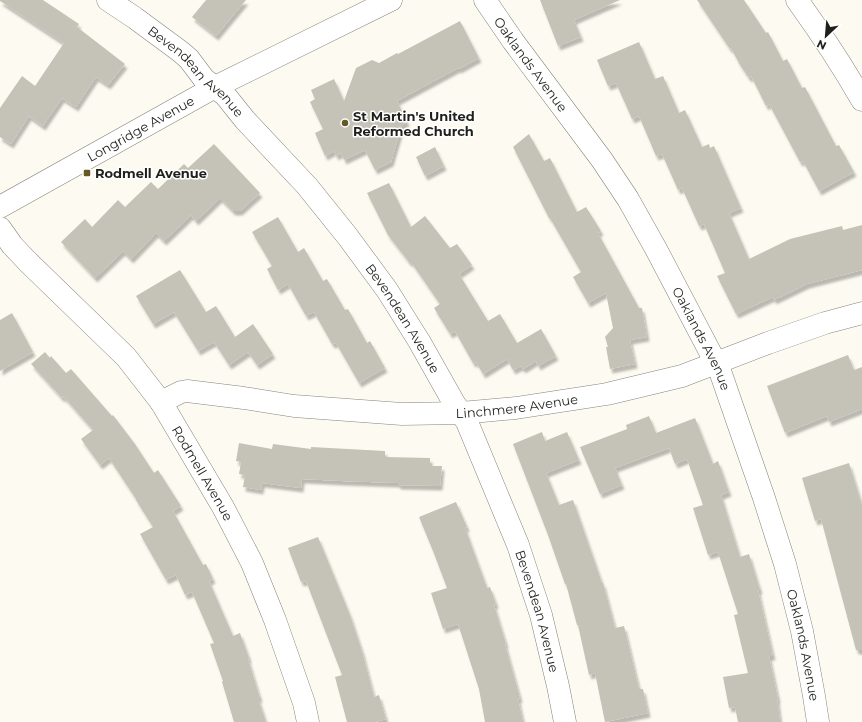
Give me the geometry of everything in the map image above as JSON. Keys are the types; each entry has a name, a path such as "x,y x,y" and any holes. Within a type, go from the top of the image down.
{"street":[{"name":"Bevendean Avenue","path":"108,0 136,18 181,52 189,59 204,79 225,95 245,120 307,186 348,237 387,290 454,403 467,422 518,545 543,622 564,722"},
{"name":"Longridge Avenue","path":"0,207 215,87 391,0"},
{"name":"Oaklands Avenue","path":"485,0 513,41 602,160 628,199 720,371 762,490 785,564 802,631 818,722"},
{"path":"797,0 818,29 862,100"},
{"name":"Rodmell Avenue","path":"0,228 12,245 27,261 126,357 161,402 223,507 252,564 275,620 304,703 308,722"},
{"name":"Linchmere Avenue","path":"161,402 181,392 187,391 294,406 402,414 461,413 516,408 607,394 682,376 825,323 862,313"}],"building":[{"path":"0,0 43,0 79,24 77,27 125,64 108,85 96,77 76,107 62,98 43,126 29,116 11,144 0,137 0,108 22,76 35,86 64,43"},
{"path":"206,0 246,0 216,36 192,17"},
{"path":"540,0 620,0 574,20 581,37 558,46"},
{"path":"697,0 744,0 766,33 768,32 783,61 787,59 802,88 805,87 836,146 839,145 854,172 819,191 803,161 800,162 769,104 766,106 751,76 749,78 731,48 730,49"},
{"path":"460,21 479,58 397,101 407,122 402,125 391,162 375,170 365,150 344,160 341,153 336,156 334,151 325,156 315,133 323,129 310,102 315,99 311,90 334,79 344,101 356,68 372,60 379,63"},
{"path":"639,42 655,79 663,76 679,113 685,110 702,147 709,144 710,148 714,146 741,208 729,213 749,259 790,239 842,226 843,230 862,225 862,270 807,284 774,300 773,297 736,314 717,276 725,273 704,224 699,226 682,188 678,190 662,154 656,156 639,116 632,119 616,83 608,86 597,60"},
{"path":"529,134 544,161 550,158 577,212 586,207 601,231 598,233 639,308 642,308 647,337 630,340 635,364 610,369 606,347 608,347 605,337 613,328 606,293 588,303 573,277 581,272 549,218 513,147"},
{"path":"214,144 260,193 240,211 233,211 220,198 196,221 191,215 164,241 156,233 131,259 123,251 95,278 61,242 85,219 92,227 118,200 125,207 151,182 158,189 184,164 188,168"},
{"path":"435,147 444,166 425,176 416,157"},
{"path":"389,183 411,227 425,216 450,248 457,244 472,265 459,274 488,321 500,314 517,343 541,329 556,356 538,366 536,361 523,369 521,366 513,370 507,359 483,374 476,362 473,363 455,331 450,334 434,308 440,304 411,262 409,262 388,235 367,193"},
{"path":"278,217 298,252 304,248 323,281 327,279 345,310 348,309 367,343 370,341 385,368 359,383 336,343 332,344 314,312 306,316 288,284 278,290 267,269 272,266 252,232"},
{"path":"180,270 206,312 216,306 235,337 253,324 273,354 257,365 248,352 229,365 214,342 198,351 174,312 153,324 136,296"},
{"path":"12,313 33,352 0,371 0,320"},
{"path":"45,352 50,358 51,356 66,373 71,369 112,416 113,415 135,444 154,473 158,470 181,506 173,511 203,565 206,564 213,579 209,581 233,636 240,633 249,658 248,659 260,698 258,698 266,722 234,722 222,682 223,681 210,644 214,643 192,592 185,595 176,575 166,580 140,534 153,527 109,458 100,465 81,439 93,430 65,398 63,396 62,398 31,364"},
{"path":"848,355 854,370 862,367 862,409 829,422 827,416 785,433 767,386"},
{"path":"649,416 656,433 695,418 713,464 718,461 729,492 721,495 740,557 749,554 760,590 758,590 773,656 769,656 778,699 780,722 738,722 735,707 729,708 723,677 748,673 734,615 738,614 718,552 708,555 693,508 703,505 687,459 675,464 669,448 615,468 622,485 600,494 580,447 627,429 626,425"},
{"path":"542,432 545,441 567,432 579,460 546,473 559,505 573,500 603,583 615,628 624,626 639,689 643,689 648,713 605,722 595,673 589,675 578,625 566,584 513,444"},
{"path":"239,443 272,449 273,444 311,449 311,447 385,451 385,457 430,458 430,466 442,466 440,486 302,479 301,488 262,483 261,490 243,487 245,475 239,474 241,462 236,461"},
{"path":"849,463 862,505 862,650 856,650 821,519 815,521 802,478"},
{"path":"456,502 467,527 465,528 487,588 490,587 496,604 494,605 520,698 518,699 523,722 485,722 479,689 458,624 443,629 431,593 447,588 419,517"},
{"path":"318,537 350,615 362,651 374,697 379,695 386,719 375,722 347,722 335,677 342,675 306,581 301,582 288,548"}],"place":[{"name":"St Martin's United Reformed Church","path":"345,123"},
{"name":"Rodmell Avenue","path":"87,173"}]}
